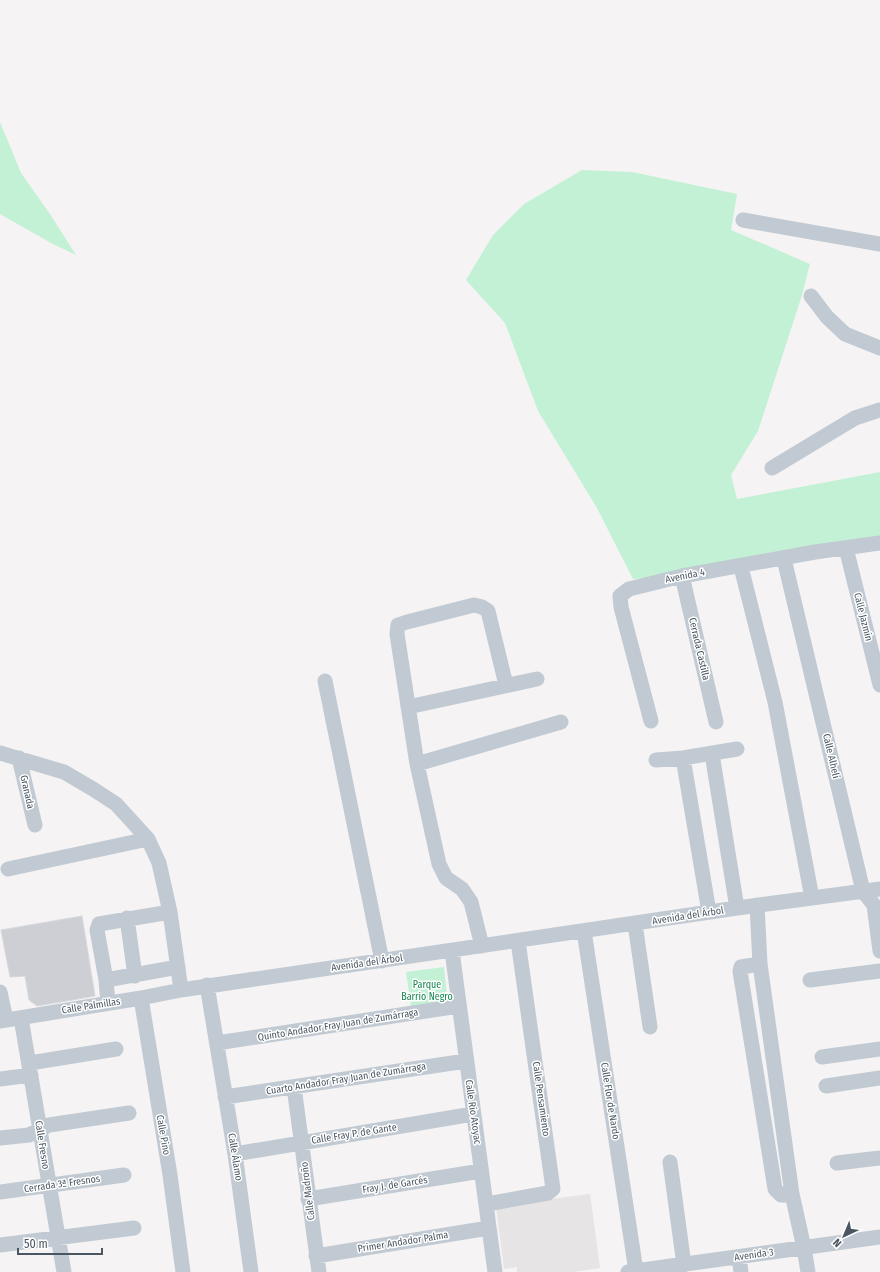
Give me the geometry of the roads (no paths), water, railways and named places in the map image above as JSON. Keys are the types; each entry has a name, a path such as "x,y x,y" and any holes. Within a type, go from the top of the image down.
{"street":[{"path":"743,220 880,244"},
{"path":"811,296 827,317 845,334 880,348"},
{"path":"772,468 855,418 880,410"},
{"name":"Avenida 4","path":"651,721 621,606 620,596 629,589 682,576 880,543"},
{"name":"Calle Jazmín","path":"846,548 880,685"},
{"name":"Calle Alheli","path":"784,559 863,891 874,905 880,950"},
{"path":"741,567 774,702 812,898"},
{"name":"Cerrada Castilla","path":"682,576 716,722"},
{"path":"482,946 471,902 462,889 446,878 439,864 417,764 397,634 398,625 474,605 482,607 488,611 506,685"},
{"path":"408,707 537,679"},
{"path":"325,681 382,961"},
{"path":"417,764 561,722"},
{"path":"656,760 684,758 737,749"},
{"path":"0,753 64,772 116,804 148,839 159,864 170,912 181,990"},
{"path":"712,754 737,908"},
{"name":"Granada","path":"19,758 35,826"},
{"path":"684,758 708,912"},
{"path":"8,869 148,839"},
{"name":"Avenida del Árbol","path":"181,990 708,912 880,889"},
{"path":"758,905 760,964 792,1194 808,1272"},
{"path":"108,1003 106,980 97,930 99,924 126,918 170,912"},
{"path":"126,918 135,976"},
{"path":"635,924 650,1027"},
{"name":"Calle Flor de Nardo","path":"584,931 632,1271"},
{"name":"Calle Pensamiento","path":"487,1204 548,1193 553,1189 518,941"},
{"name":"Calle Río Atoyac","path":"452,951 495,1272"},
{"path":"760,964 746,965 741,967 740,971 775,1189 781,1195 792,1194"},
{"path":"106,980 135,976 178,967"},
{"path":"810,980 880,971"},
{"name":"Calle Álamo","path":"207,985 235,1154 251,1272"},
{"name":"Calle Palmillas","path":"3,1020 141,998 181,990"},
{"path":"0,992 3,1020"},
{"name":"Calle Pino","path":"141,998 170,1174 183,1272"},
{"name":"Quinto Andador Fray Juan de Zumárraga","path":"217,1043 459,1006"},
{"name":"Calle Fresno","path":"21,1018 64,1272"},
{"path":"0,1079 30,1069 116,1049"},
{"path":"822,1057 880,1049"},
{"name":"Cuarto Andador Fray Juan de Zumárraga","path":"225,1097 466,1061"},
{"path":"826,1086 880,1078"},
{"name":"Calle Madroño","path":"294,1087 319,1272"},
{"path":"0,1138 29,1136 49,1125 129,1113"},
{"name":"Calle Fray P. de Gante","path":"235,1154 473,1114"},
{"path":"837,1163 880,1158"},
{"path":"670,1162 677,1268"},
{"name":"Fray J. de Garcés","path":"308,1199 481,1171"},
{"name":"Cerrada 3ª Fresnos","path":"0,1192 124,1175"},
{"path":"0,1245 134,1228"},
{"name":"Primer Andador Palma","path":"316,1256 489,1228"},
{"name":"Avenida 3","path":"632,1271 740,1265 804,1248 880,1237"}],"park label":[{"name":"Parque Barrio Negro","path":"427,990"}]}
